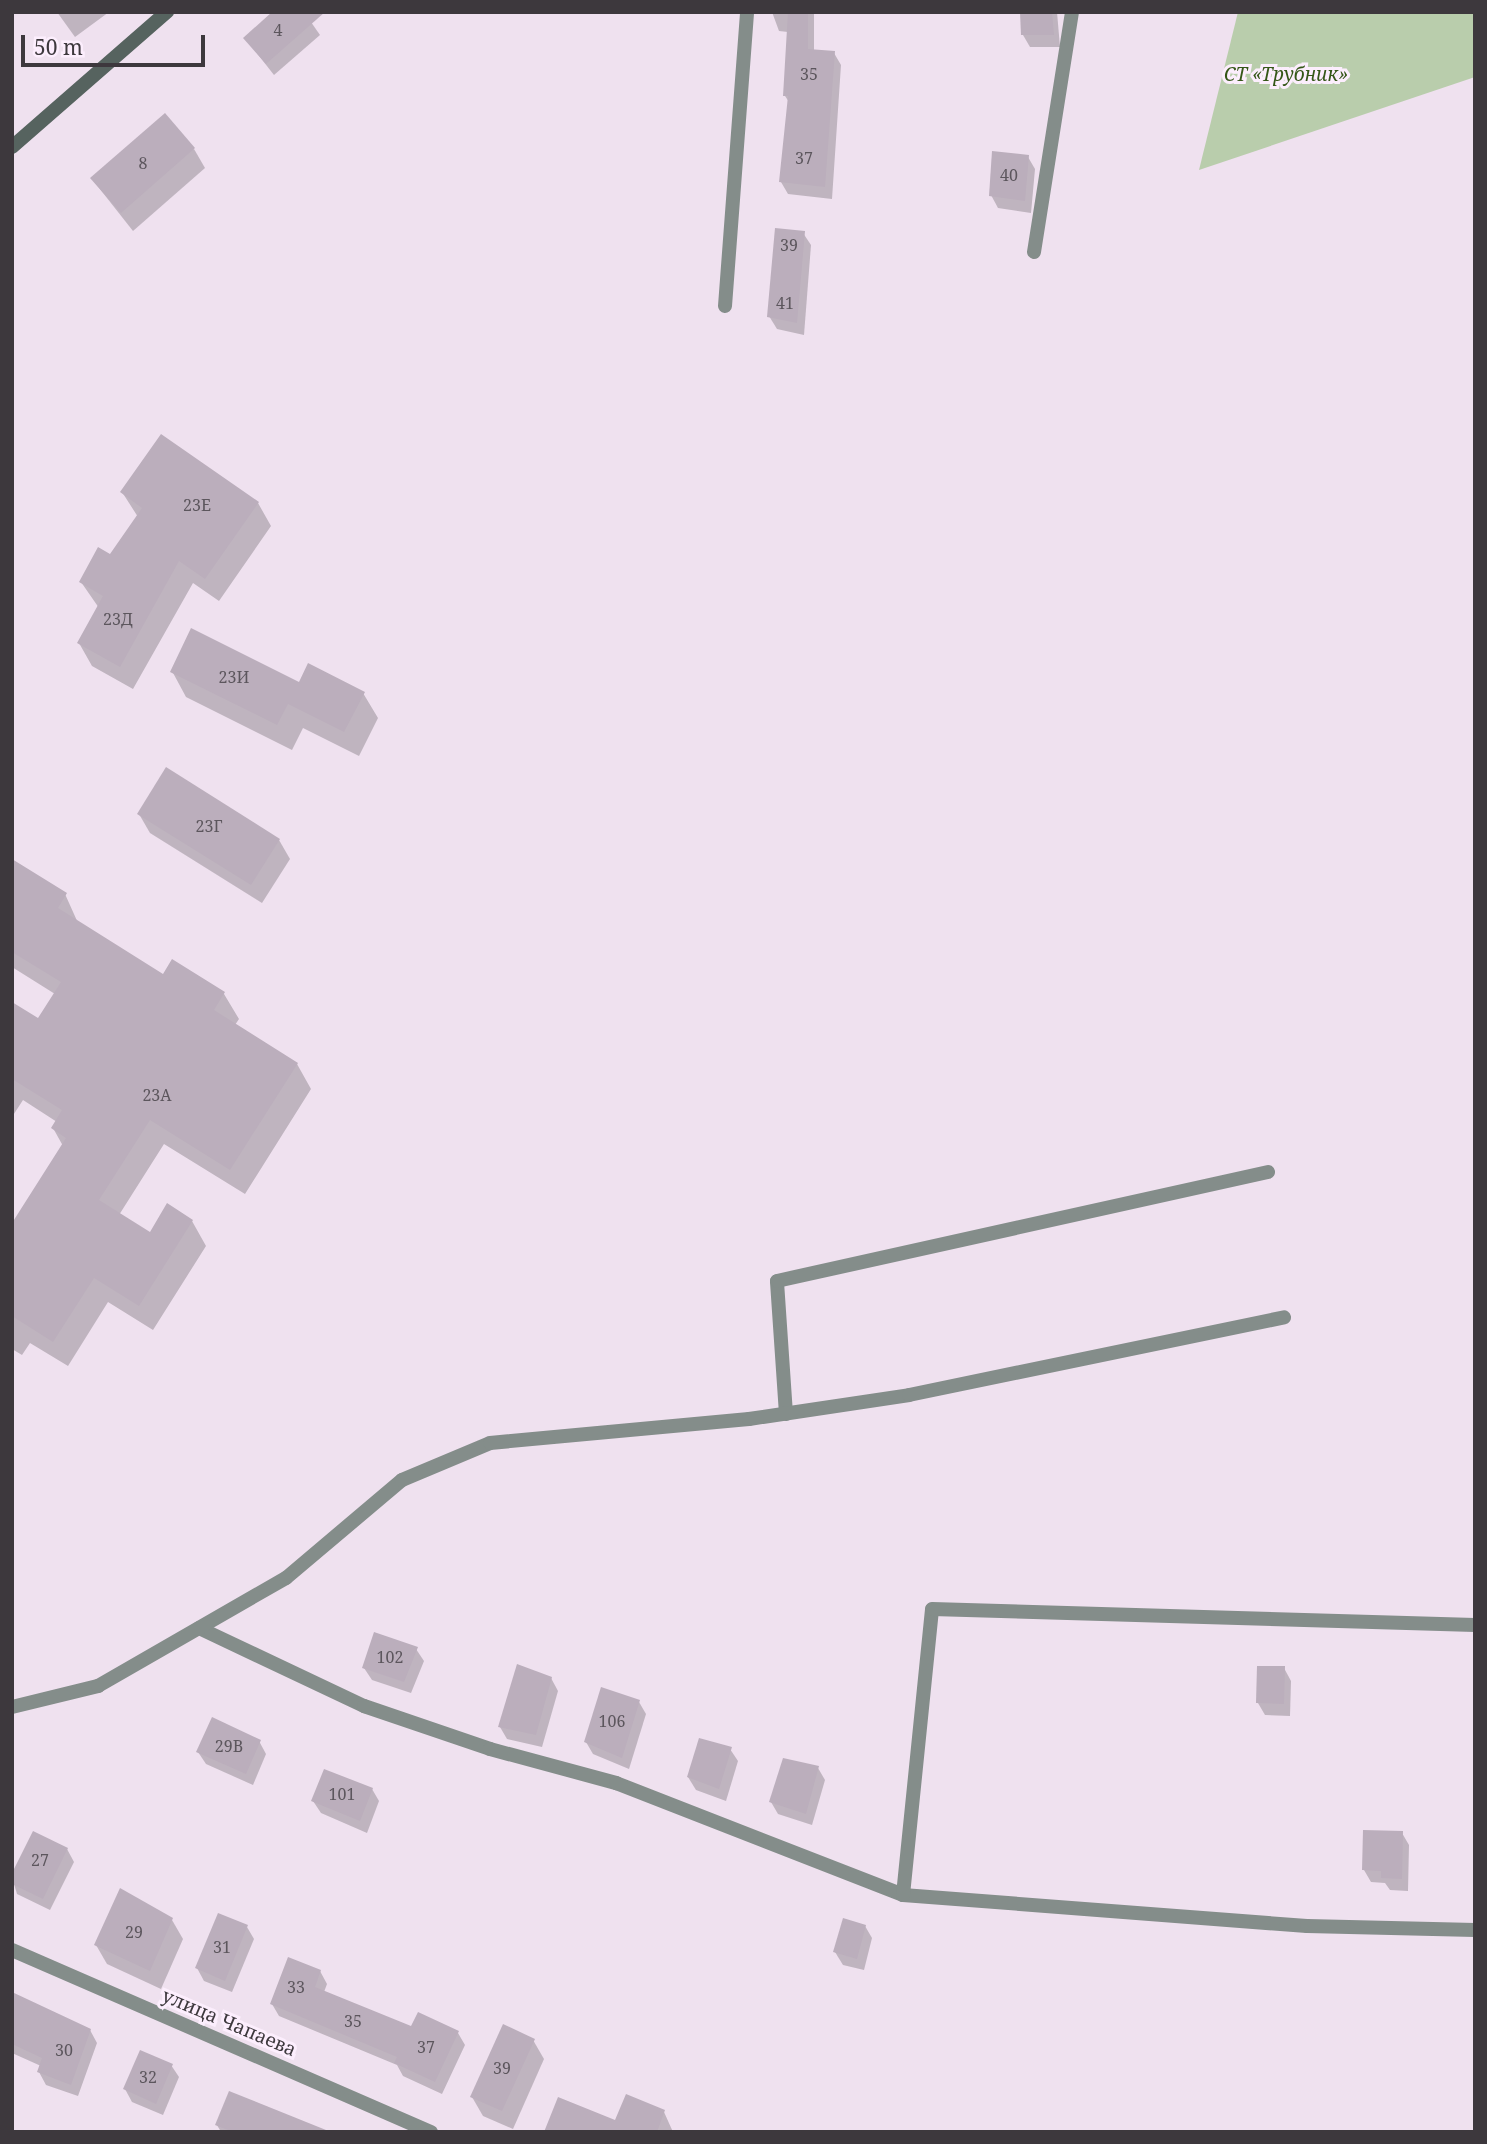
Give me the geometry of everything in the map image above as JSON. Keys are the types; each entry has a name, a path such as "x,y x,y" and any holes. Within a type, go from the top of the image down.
{"street":[{"path":"12,147 167,12"},
{"path":"725,306 747,12"},
{"path":"1034,252 1072,12"},
{"path":"786,1414 777,1281 1268,1172"},
{"path":"12,1707 98,1686 286,1578 402,1480 490,1443 786,1414 909,1395 1284,1317"},
{"path":"903,1895 932,1609 1475,1625"},
{"path":"199,1628 365,1706 491,1749 617,1783 903,1895 1307,1926 1475,1930"},
{"name":"улица Чапаева","path":"12,1950 431,2132"}],"green space":[{"name":"СТ «Трубник»","path":"1238,12 1475,12 1475,77 1199,170"}],"building":[{"path":"272,12 325,12 266,64 243,38"},
{"path":"788,12 808,12 808,49 835,51 825,187 779,182 788,96 783,96"},
{"path":"1020,12 1052,12 1054,35 1021,35"},
{"path":"165,113 195,148 121,213 90,178"},
{"path":"992,151 1029,155 1025,201 989,196"},
{"path":"775,228 805,231 797,323 767,317"},
{"path":"161,434 259,502 205,579 179,561 120,667 77,643 103,596 79,582 98,547 110,554 142,508 120,492"},
{"path":"191,628 299,682 308,663 365,692 344,732 288,704 277,725 170,672"},
{"path":"166,767 280,839 251,885 137,814"},
{"path":"12,859 67,893 58,908 163,974 172,959 225,992 214,1010 298,1063 230,1170 150,1120 99,1200 150,1232 167,1203 193,1220 139,1306 94,1278 53,1342 12,1316 12,1223 66,1138 51,1128 62,1110 12,1079 12,1002 38,1018 61,982 12,952"},
{"path":"374,1632 418,1647 404,1682 362,1668"},
{"path":"517,1664 552,1677 536,1735 498,1727"},
{"path":"1257,1666 1285,1666 1284,1704 1256,1703"},
{"path":"601,1687 640,1700 622,1758 584,1742"},
{"path":"212,1717 261,1740 246,1774 196,1752"},
{"path":"699,1738 732,1747 719,1789 687,1777"},
{"path":"783,1758 819,1766 806,1814 769,1802"},
{"path":"324,1769 373,1788 360,1821 311,1801"},
{"path":"1363,1830 1403,1831 1402,1879 1381,1878 1381,1871 1362,1870"},
{"path":"33,1831 68,1848 43,1899 12,1884 12,1873"},
{"path":"120,1888 173,1918 150,1971 94,1945"},
{"path":"218,1913 248,1925 225,1981 195,1968"},
{"path":"843,1918 866,1925 857,1959 833,1952"},
{"path":"288,1957 321,1970 315,1987 411,2026 418,2012 459,2031 435,2082 394,2063 397,2057 270,2004"},
{"path":"12,1992 91,2029 71,2085 37,2072 42,2058 12,2044"},
{"path":"503,2024 535,2039 502,2111 470,2097"},
{"path":"140,2050 173,2064 156,2104 123,2089"},
{"path":"229,2091 326,2130 233,2132 215,2125"},
{"path":"626,2094 665,2110 657,2132 544,2132 558,2097 615,2120"}]}
